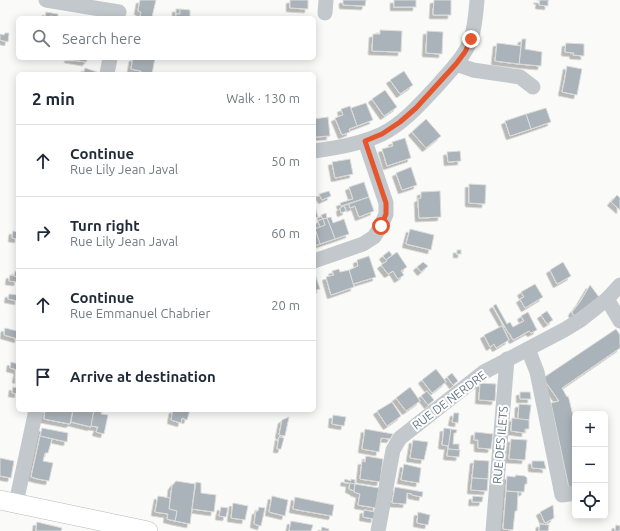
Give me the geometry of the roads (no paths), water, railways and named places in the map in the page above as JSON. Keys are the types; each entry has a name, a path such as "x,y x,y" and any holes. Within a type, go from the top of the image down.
{"main road":[{"path":"8,501 148,531"}],"street":[{"path":"46,0 120,10"},
{"path":"316,151 337,148 365,141 382,134 400,122 416,108 465,52 471,39 475,24 477,0"},
{"path":"107,72 110,60"},
{"path":"456,64 478,71 520,77 533,87"},
{"path":"316,260 363,244 374,237 386,214 386,203 365,141"},
{"name":"RUE DE NERDRE","path":"378,531 393,450 400,438 484,372 582,319 607,299 620,285"},
{"path":"607,299 620,321"},
{"path":"528,349 537,372 562,494 572,493"},
{"name":"RUE DES ILETS","path":"493,531 508,360"},
{"path":"8,501 35,412"}]}
